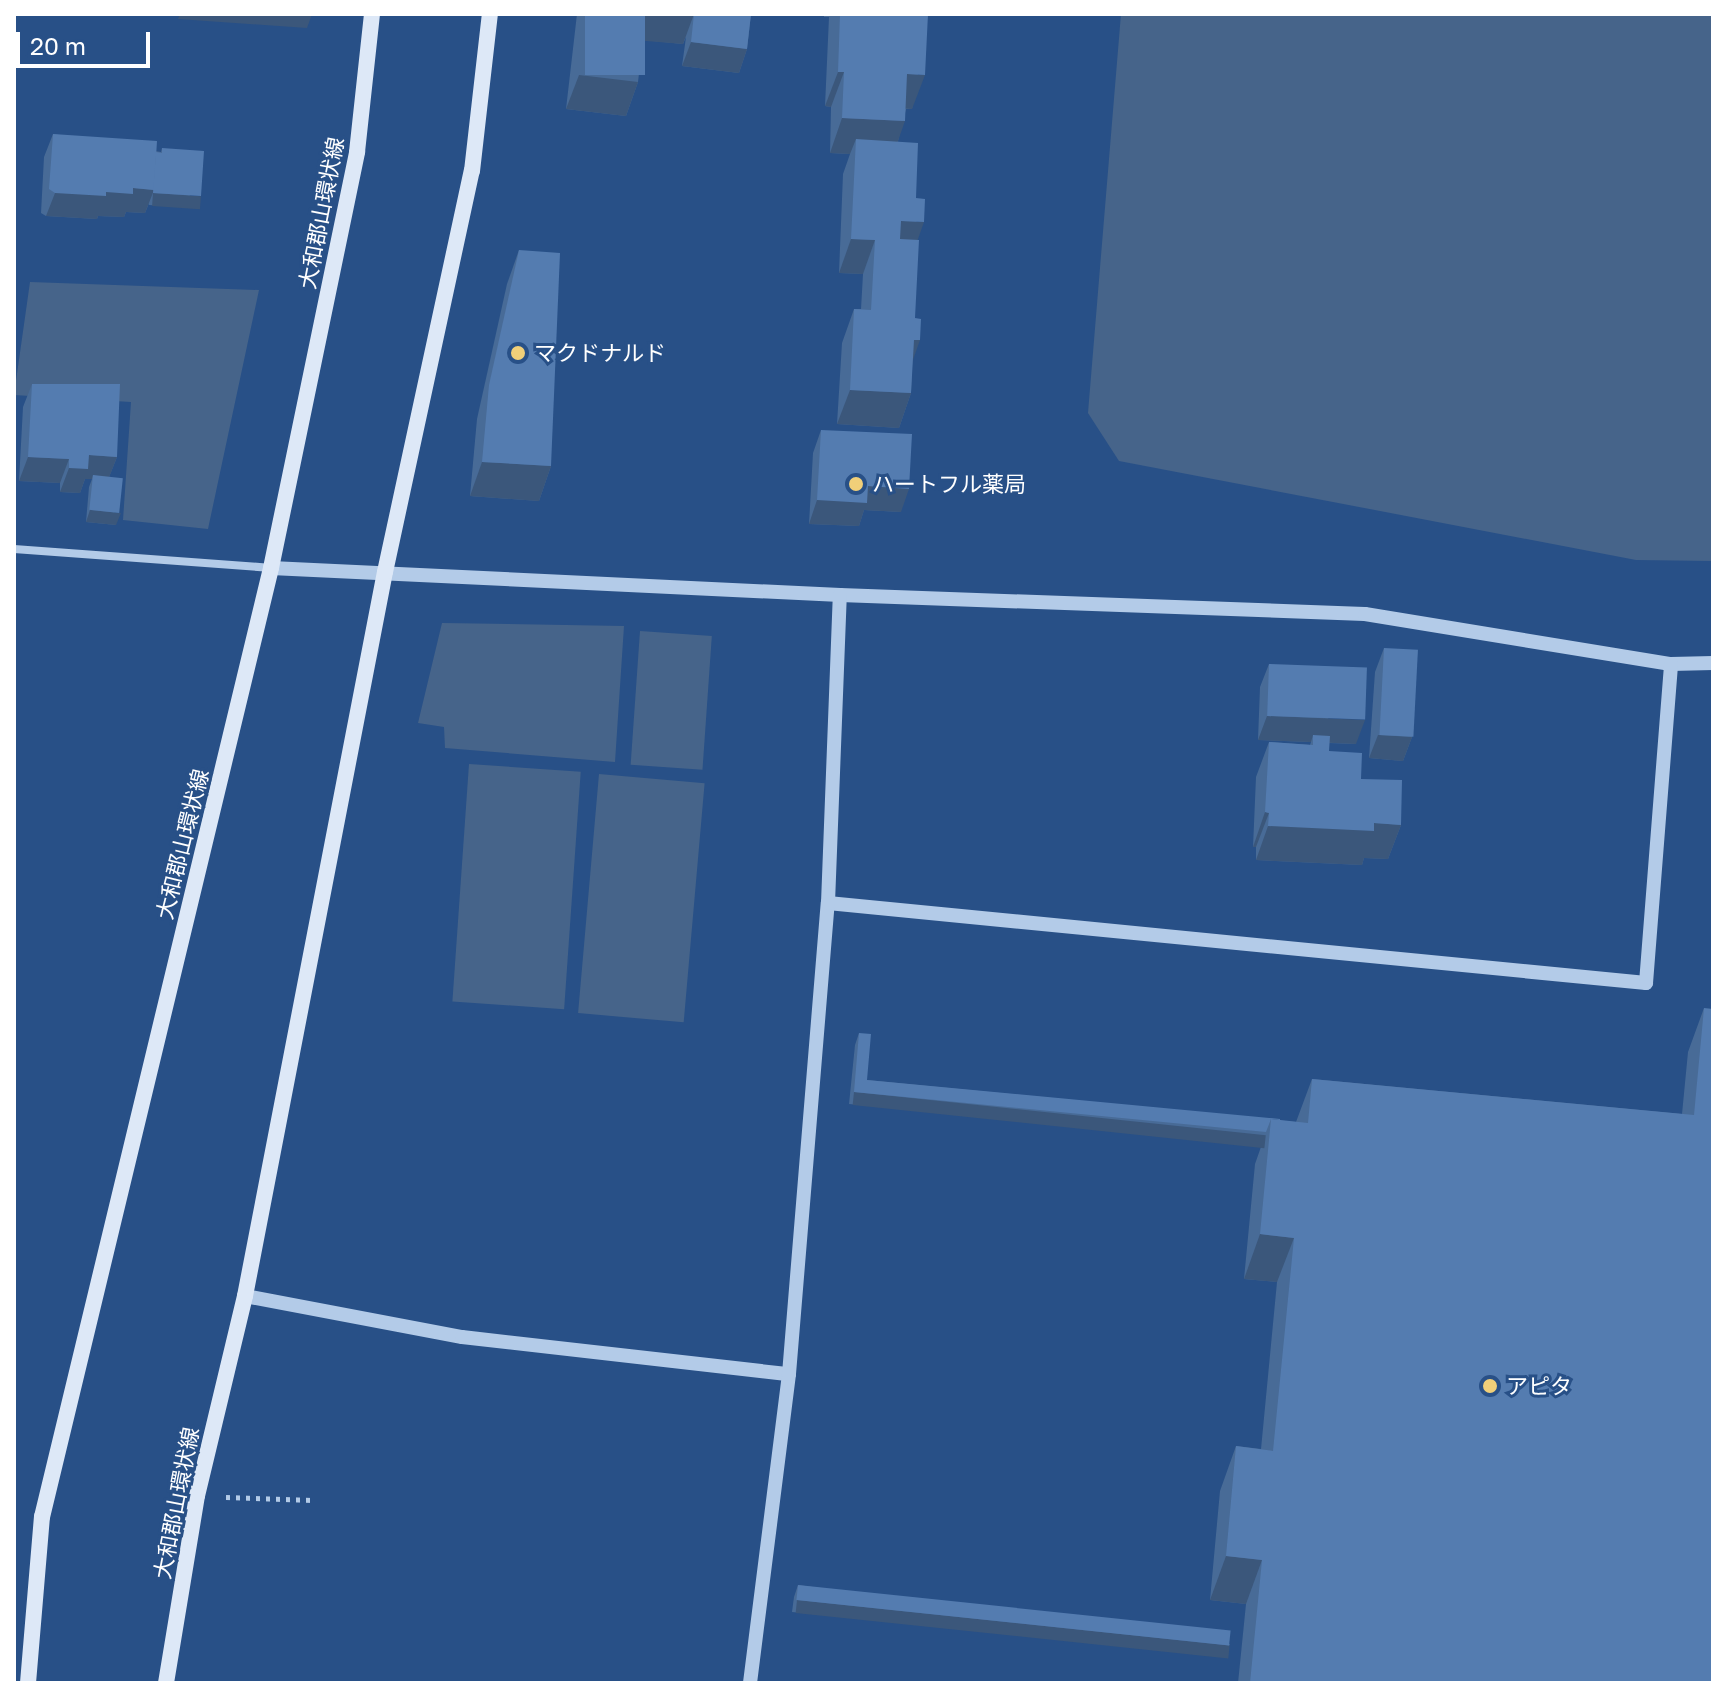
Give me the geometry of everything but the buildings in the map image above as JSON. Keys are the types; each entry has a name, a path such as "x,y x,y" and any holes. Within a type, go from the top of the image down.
{"main road":[{"name":"大和郡山環状線","path":"28,1683 42,1517 271,568 357,152 372,14"},
{"name":"大和郡山環状線","path":"166,1683 197,1496 245,1296 385,572 472,171 490,14"}],"street":[{"path":"14,549 271,568 840,595 1365,614 1671,664 1713,663"},
{"path":"750,1683 789,1374 828,903 840,595"},
{"path":"828,903 1646,983 1671,664"},
{"path":"245,1296 462,1337 789,1374"}],"path":[{"path":"197,1496 313,1500"}],"water":[{"path":"1121,14 1713,14 1713,561 1636,560 1119,461 1088,413"},
{"path":"30,282 259,290 208,529 123,520 131,402 14,395"},
{"path":"442,623 624,626 615,762 445,748 444,727 418,723"},
{"path":"640,631 712,636 702,770 631,765"},
{"path":"469,764 581,772 564,1009 452,1001"},
{"path":"599,774 705,783 684,1022 578,1013"}],"place":[{"name":"マクドナルド","path":"518,353"},
{"name":"ハートフル薬局","path":"856,484"},
{"name":"アピタ","path":"1490,1386"}]}
